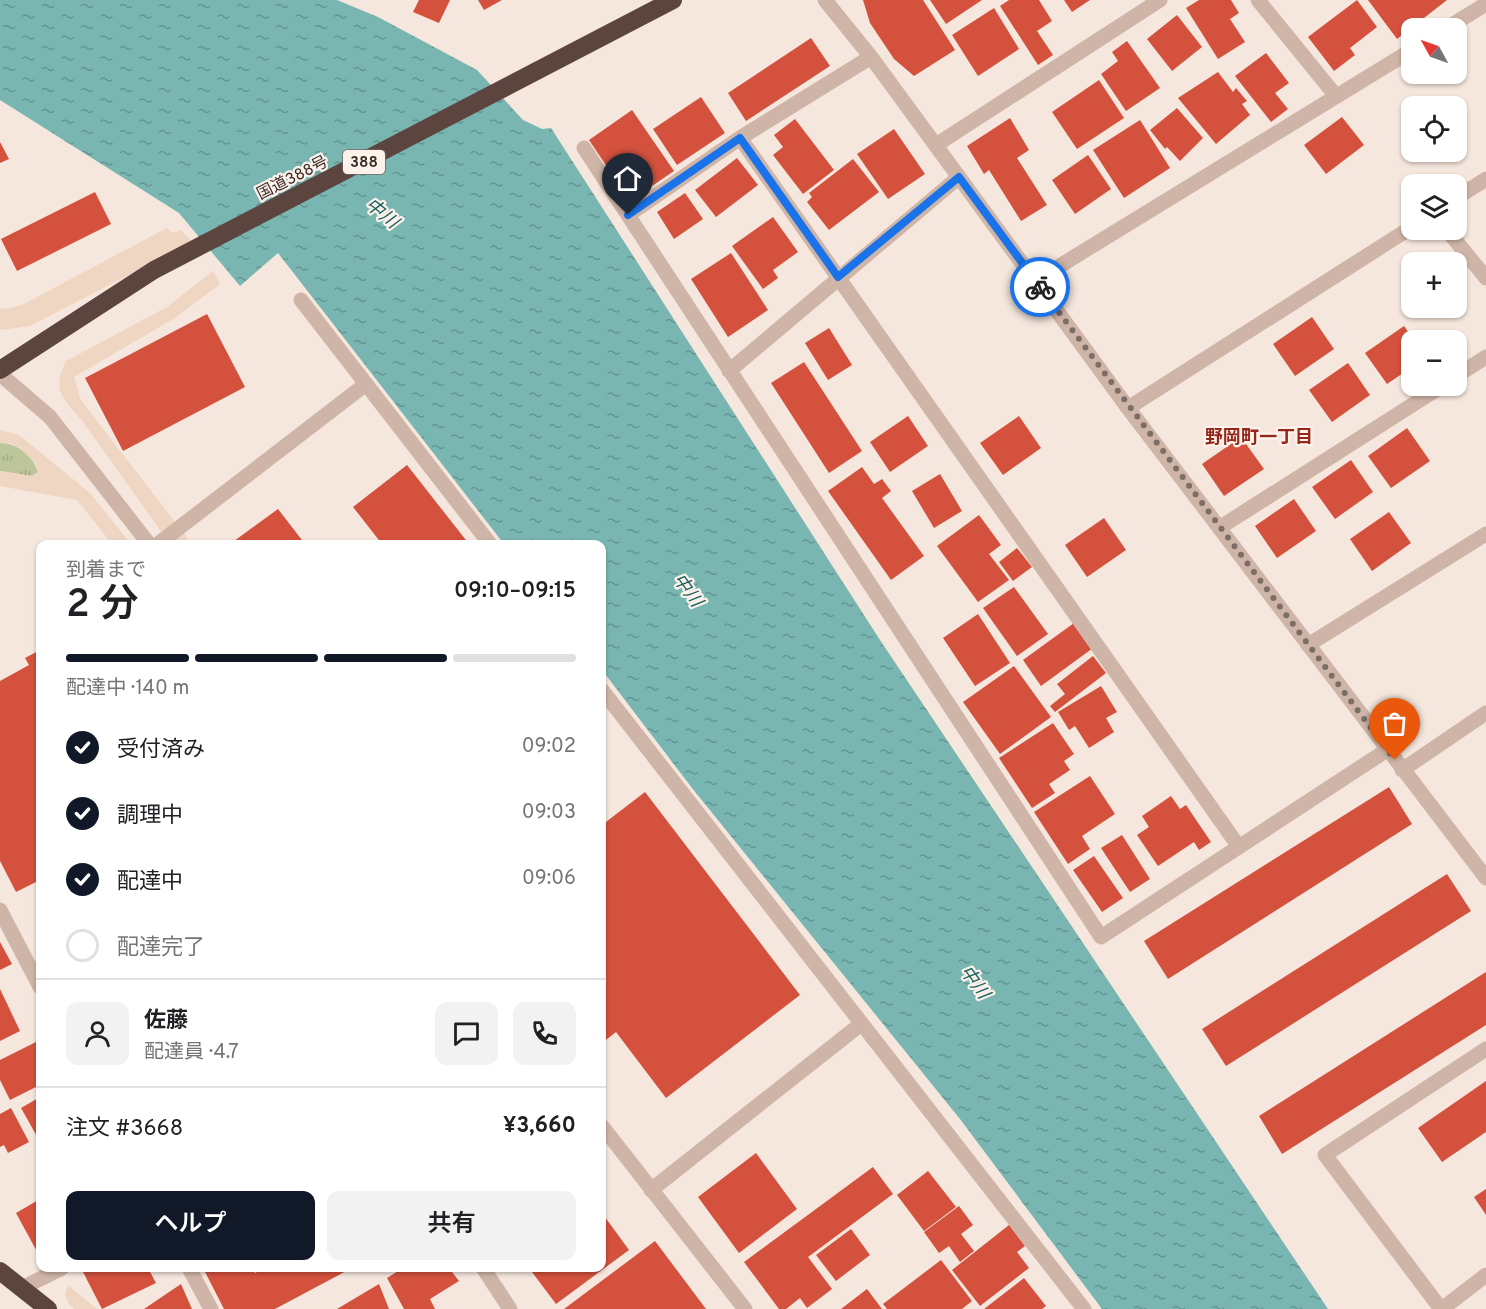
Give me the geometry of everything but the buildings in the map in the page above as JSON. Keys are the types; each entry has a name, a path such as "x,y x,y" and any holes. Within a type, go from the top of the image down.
{"highway":[{"name":"国道388号","path":"0,370 154,270 533,75 673,0"},
{"path":"0,1271 48,1309"}],"street":[{"path":"825,0 871,57 1128,408 1486,878"},
{"path":"936,145 1160,0"},
{"path":"1258,0 1336,96"},
{"path":"1463,18 1486,4"},
{"path":"628,215 740,138 871,57"},
{"path":"1035,281 1401,57"},
{"path":"740,138 1239,847"},
{"path":"584,148 1101,937 1387,750"},
{"path":"729,371 959,177"},
{"path":"1467,191 1486,179"},
{"path":"1128,408 1401,234"},
{"path":"1455,240 1486,278"},
{"path":"301,300 487,540"},
{"path":"1467,369 1486,357"},
{"path":"0,374 53,421 146,540"},
{"path":"163,540 366,384"},
{"path":"1219,528 1426,396"},
{"path":"1308,645 1486,534"},
{"path":"606,695 1084,1309"},
{"path":"1402,770 1486,713"},
{"path":"0,910 36,979"},
{"path":"651,1190 861,1024"},
{"path":"1486,1049 1325,1155 1441,1309 1486,1275"},
{"path":"606,1131 745,1309"},
{"path":"22,1288 54,1272"},
{"path":"191,1272 212,1309"},
{"path":"486,1272 510,1309"}],"green space":[{"path":"0,443 13,445 24,451 38,472 32,476 0,471"}],"shaded area":[{"path":"167,228 172,233 181,230 192,242 30,326 0,330 0,308 22,305"},
{"path":"213,271 220,284 175,318 74,377 81,400 189,540 167,540 83,422 66,402 59,389 60,375 66,361 167,307"},
{"path":"0,430 19,435 90,493 128,540 109,540 77,500 0,486 0,471 32,476 38,472 35,463 20,448 10,443 0,443"},
{"path":"68,1285 97,1309 75,1309 69,1304 65,1295"}],"water":[{"name":"中川","path":"0,0 337,0 378,17 477,70 523,120 542,129 551,128 880,640 1328,1309 1102,1309 960,1119 692,788 606,675 606,540 501,540 278,253 240,286 179,213 0,100"}],"way so far":[{"path":"1040,287 1128,408 1395,760"}],"district":[{"name":"野岡町一丁目","path":"1259,437"}],"route":[{"path":"628,215 740,138 838,277 959,177 1040,287"}]}
